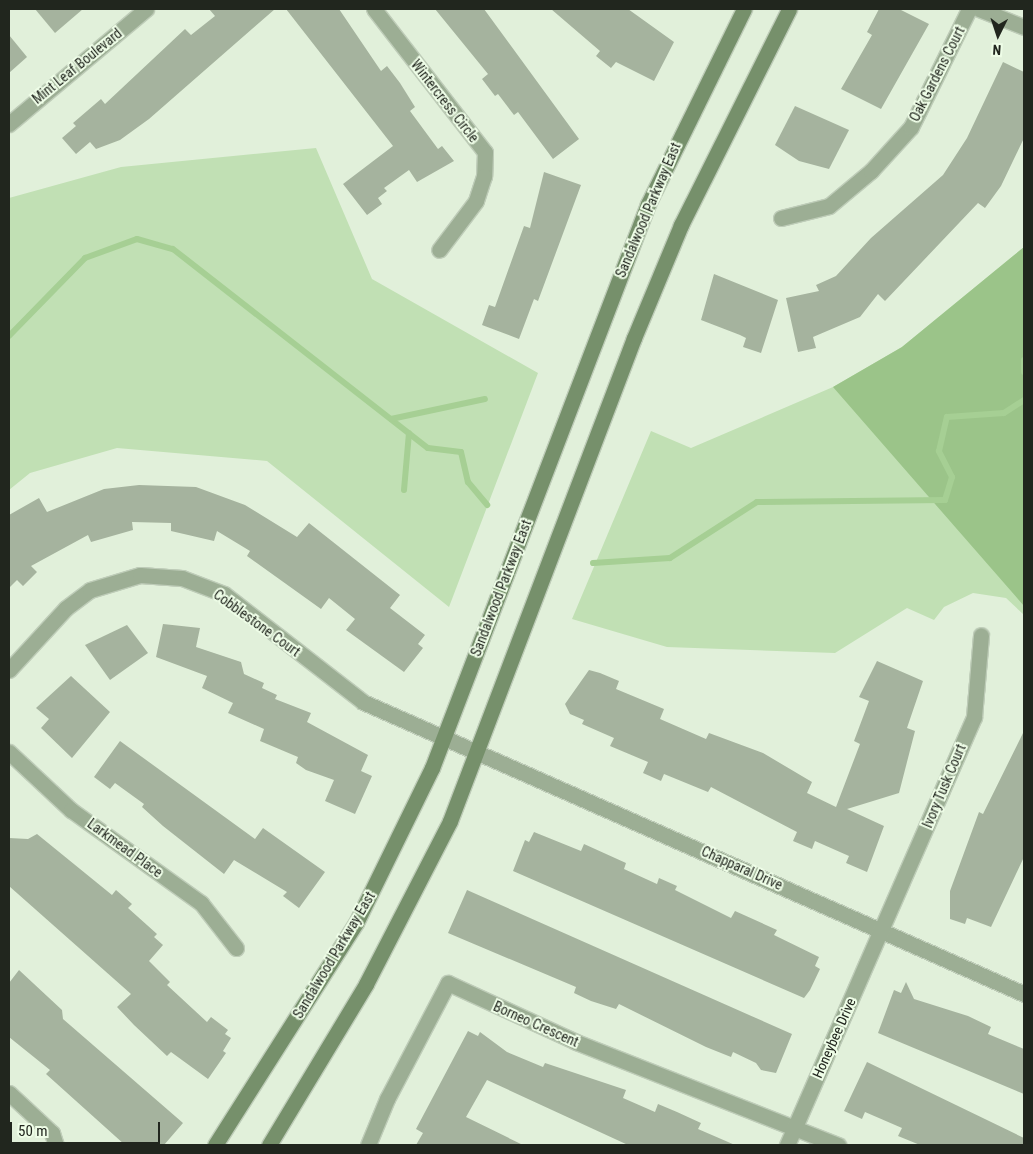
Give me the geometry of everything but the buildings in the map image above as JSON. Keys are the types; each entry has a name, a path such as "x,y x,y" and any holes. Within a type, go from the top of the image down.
{"main road":[{"name":"Sandalwood Parkway East","path":"216,1145 356,923 453,741 648,204 744,9"},
{"path":"269,1145 366,984 450,821 641,321 681,225 789,9"}],"street":[{"name":"Wintercress Circle","path":"374,9 485,152 484,176 476,201 439,250"},
{"name":"Oak Gardens Court","path":"781,218 829,206 878,164 911,127 969,9"},
{"path":"979,9 1024,27"},
{"name":"Mint Leaf Boulevard","path":"9,124 143,10"},
{"name":"Cobblestone Court","path":"9,670 66,608 90,590 140,575 182,578 224,594 353,696 453,741"},
{"name":"Ivory Tusk Court","path":"882,931 974,717 981,635"},
{"name":"Chapparal Drive","path":"453,741 478,750 1024,994"},
{"name":"Larkmead Place","path":"9,752 71,810 201,903 236,948"},
{"name":"Honeybee Drive","path":"787,1145 882,931"},
{"name":"Borneo Crescent","path":"368,1145 387,1098 448,983 576,1042 796,1126"},
{"path":"9,1092 52,1133 56,1145"},
{"path":"796,1126 838,1145"}],"green space":[{"path":"316,148 372,279 538,373 449,607 267,461 117,448 30,473 9,490 9,198 121,167"},
{"path":"1024,247 1024,615 1006,598 973,593 944,607 934,620 907,608 835,653 667,647 572,619 651,431 691,448 833,387 902,347"},
{"path":"1024,247 1024,606 833,387 902,347"}],"waterway":[{"path":"9,336 85,258 137,239 173,249 428,448 461,452 468,482 487,505"},
{"path":"1024,360 1024,372"},
{"path":"391,419 485,399"},
{"path":"593,563 670,558 757,502 945,500 952,477 939,451 947,417 1004,413 1024,400"},
{"path":"404,490 409,433"}]}
